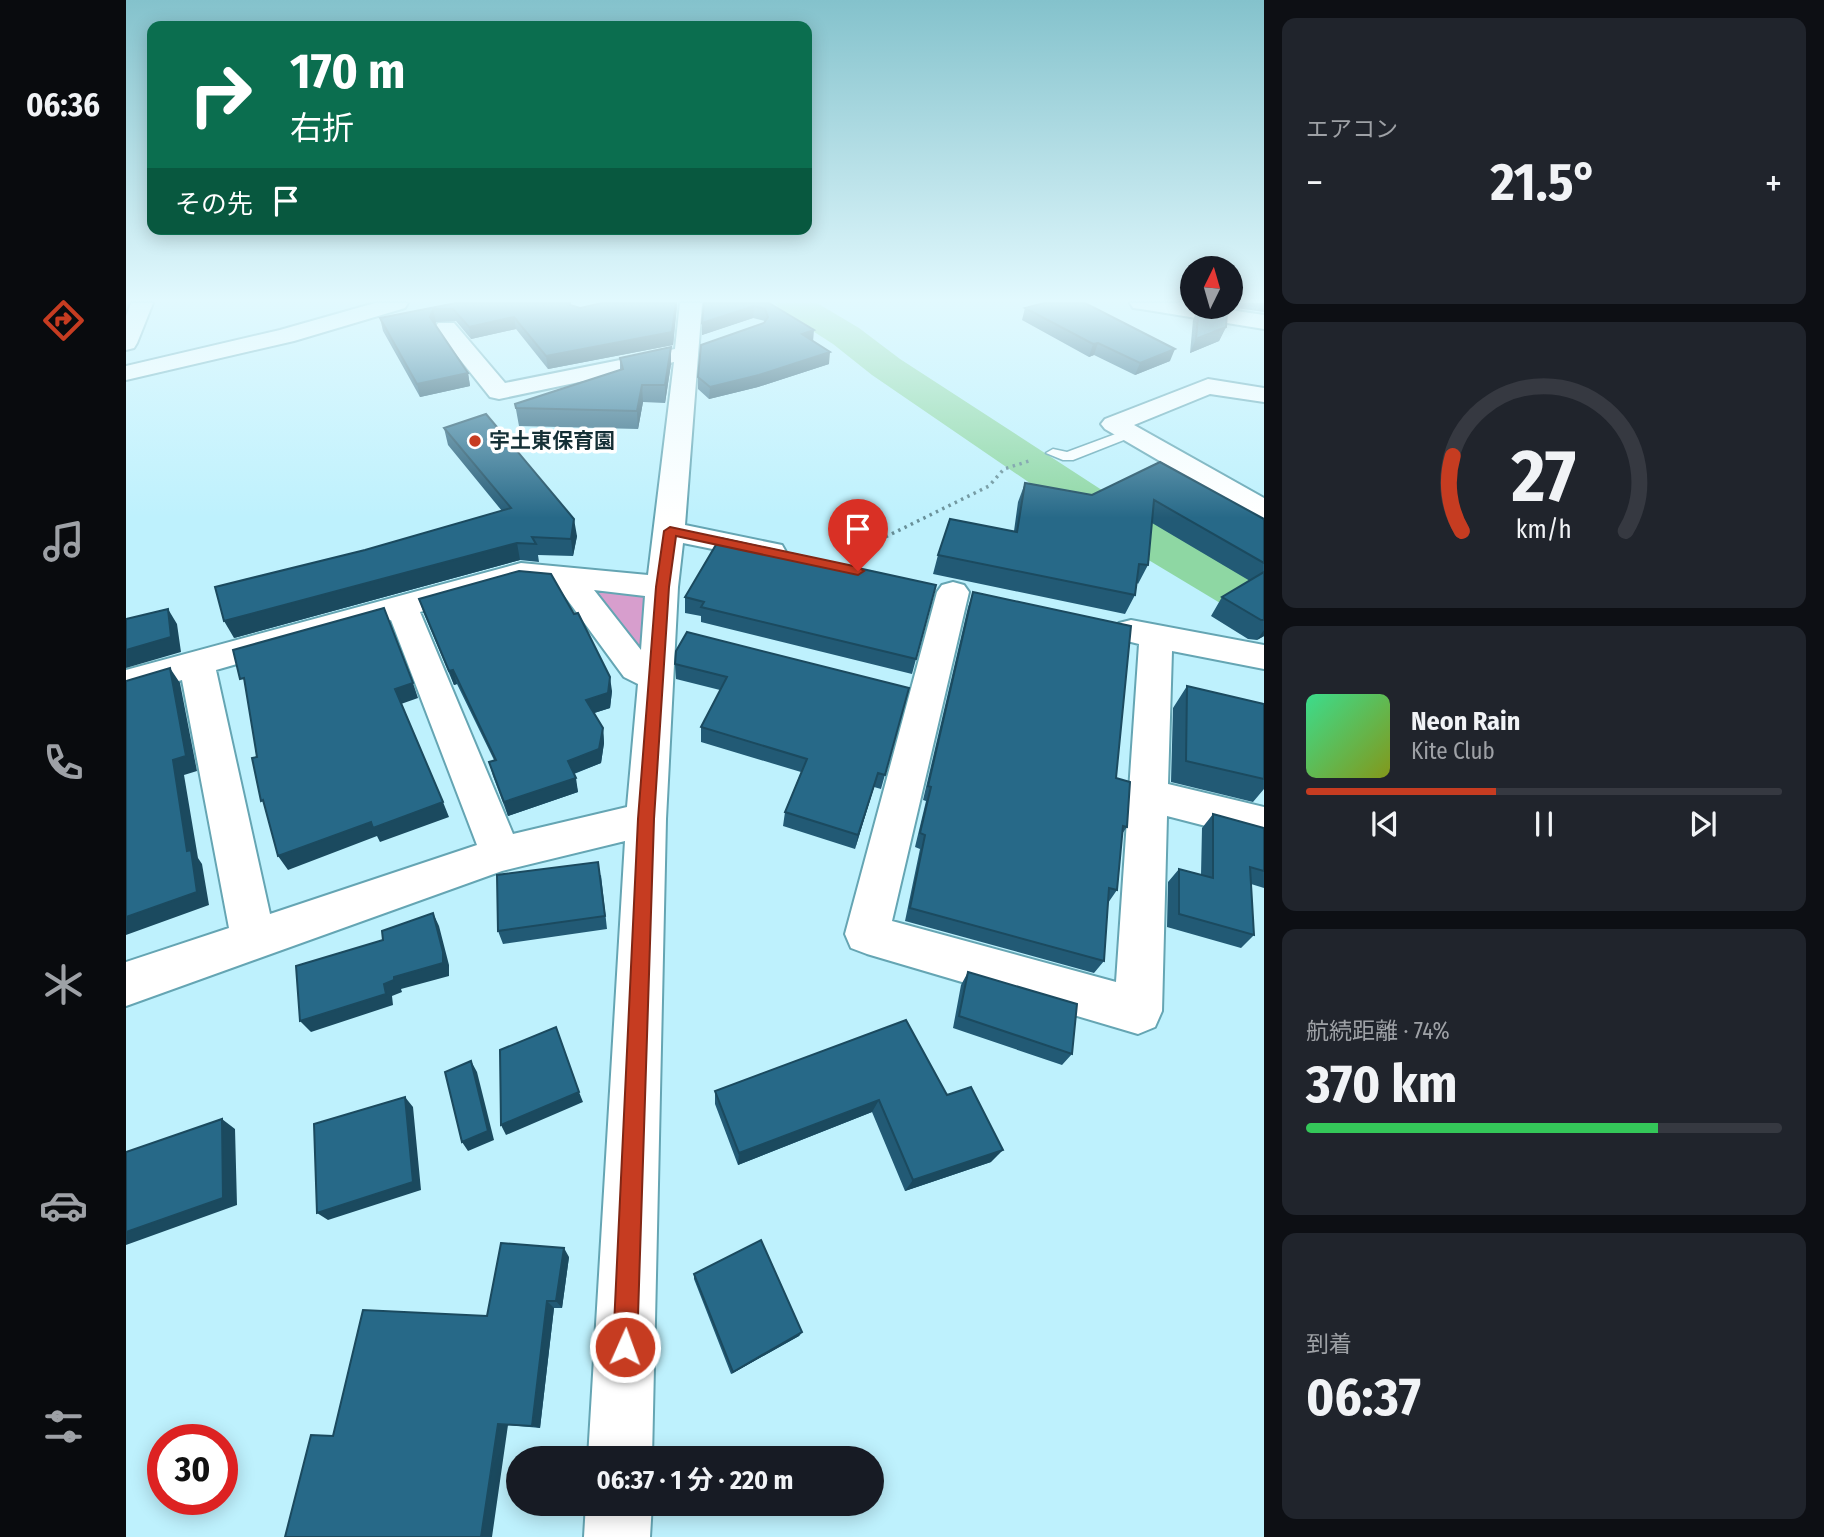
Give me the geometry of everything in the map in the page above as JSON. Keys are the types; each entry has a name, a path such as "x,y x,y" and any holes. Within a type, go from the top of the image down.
{"street":[{"path":"485,375 499,392 576,375"},
{"path":"620,1446 646,819 656,678 673,629 662,587 692,375"},
{"path":"1264,395 1208,386 1114,424 1264,510"},
{"path":"670,531 858,571"},
{"path":"126,683 521,573 662,587"},
{"path":"568,578 636,668 656,678"},
{"path":"953,592 913,689 867,934 1139,1011 1156,636"},
{"path":"402,607 501,853"},
{"path":"1102,624 1264,657"},
{"path":"197,665 254,940"},
{"path":"1149,795 1264,824"},
{"path":"126,984 501,853 646,819"},
{"path":"617,1537 618,1516"}],"lane":[{"path":"1053,453 1068,457 1129,433"}],"path":[{"path":"858,571 863,548 989,486 1004,470 1053,453"}],"shaded area":[{"path":"568,578 662,587 656,678"}],"building":[{"path":"412,375 460,375 417,384"},
{"path":"605,375 667,375 665,385 642,385 637,411 516,408 515,404"},
{"path":"698,375 760,375 710,387"},
{"path":"486,414 574,519 571,539 532,537 536,544 517,543 224,621 215,587 365,550 511,508 444,428"},
{"path":"1160,462 1264,519 1264,563 1154,500 1148,565 1139,564 1135,595 938,555 950,519 1017,532 1025,483 1092,495"},
{"path":"720,538 936,585 916,659 701,607 704,602 685,597"},
{"path":"519,571 551,574 574,614 578,613 610,677 608,693 586,700 603,728 599,749 568,761 576,778 504,802 489,762 496,760 453,670 449,671 419,599"},
{"path":"1264,572 1264,620 1222,597"},
{"path":"973,592 1131,626 1116,778 1130,782 1127,827 1123,826 1117,890 1109,888 1104,961 910,908 925,835 920,833 931,787 928,786"},
{"path":"384,608 413,683 395,689 443,802 373,828 371,822 278,856 263,800 261,801 252,758 257,757 244,678 240,679 233,650"},
{"path":"168,609 171,637 126,650 126,619"},
{"path":"687,632 909,688 885,775 878,773 858,835 785,812 807,759 701,727 727,677 675,664 676,651"},
{"path":"170,668 186,756 173,760 187,851 191,850 197,892 126,917 126,681"},
{"path":"1187,686 1264,704 1264,779 1186,761"},
{"path":"1213,814 1264,828 1264,871 1250,867 1254,935 1179,914 1179,869 1213,878"},
{"path":"598,862 605,916 498,931 497,875"},
{"path":"433,913 443,952 443,963 394,977 394,980 384,984 386,994 300,1021 296,966 383,940 382,931"},
{"path":"968,972 1077,1004 1072,1054 959,1016"},
{"path":"906,1020 947,1095 971,1087 1003,1150 913,1180 879,1100 739,1153 715,1091"},
{"path":"556,1027 579,1092 501,1125 500,1050"},
{"path":"471,1061 488,1131 462,1142 445,1072"},
{"path":"405,1097 413,1182 317,1213 314,1124"},
{"path":"222,1119 223,1198 126,1232 126,1152"},
{"path":"761,1240 802,1332 733,1372 694,1274"},
{"path":"501,1243 564,1248 556,1301 547,1301 532,1426 498,1424 481,1537 285,1537 311,1435 333,1436 363,1310 487,1316"}],"waterway":[{"path":"898,375 1114,519 1264,606"}],"place":[{"name":"宇土東保育園","path":"475,441"}],"route":[{"path":"625,1347 646,819 662,587 670,531 858,571"}]}
